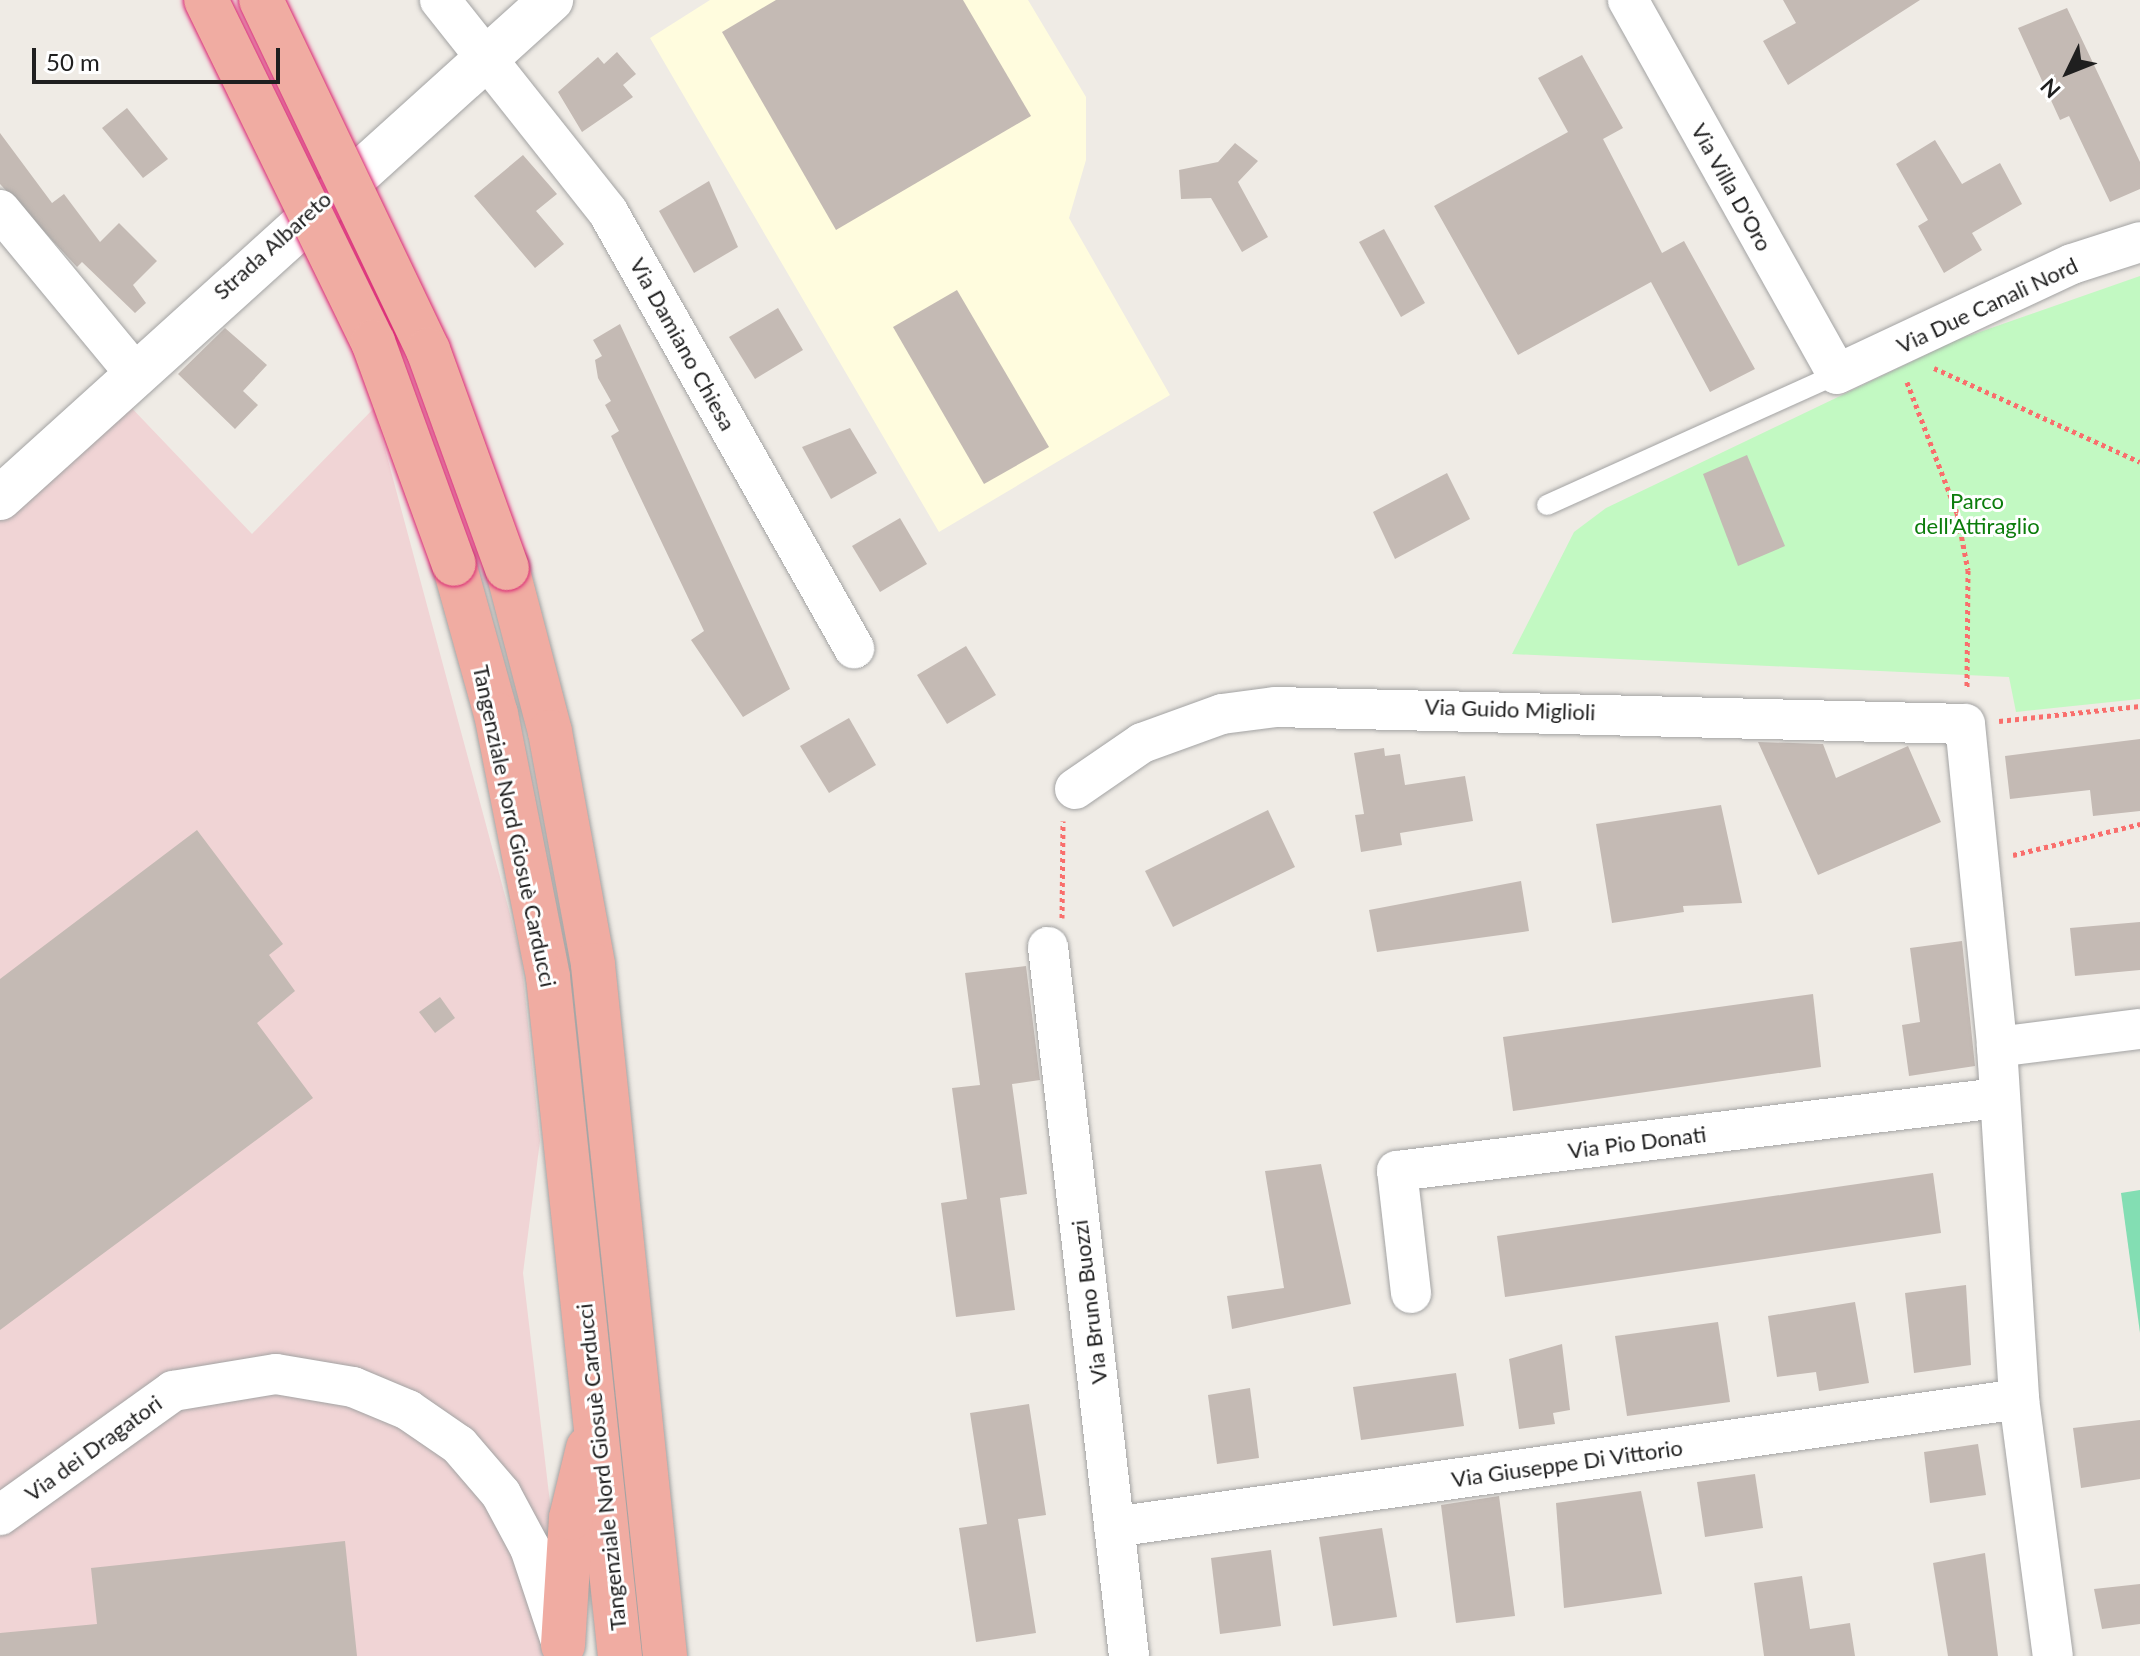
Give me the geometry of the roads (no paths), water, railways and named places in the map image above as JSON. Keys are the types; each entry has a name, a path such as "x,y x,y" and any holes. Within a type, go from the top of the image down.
{"highway":[{"name":"Tangenziale Nord Giosuè Carducci","path":"206,0 373,342 454,564 496,714 548,977 620,1656"},
{"name":"Tangenziale Nord Giosuè Carducci","path":"261,0 428,350 507,568 550,732 593,965 665,1656"},
{"path":"563,1651 571,1518 595,1414"}],"street":[{"name":"Via Damiano Chiesa","path":"440,0 608,212 854,648"},
{"name":"Strada Albareto","path":"0,498 133,371 551,0"},
{"name":"Via Villa D'Oro","path":"1628,0 1837,374"},
{"path":"0,210 133,371"},
{"name":"Via Due Canali Nord","path":"1837,374 2072,264 2140,242"},
{"name":"Via Guido Miglioli","path":"1075,789 1142,743 1222,714 1275,707 1965,724 1997,1047"},
{"name":"Via Bruno Buozzi","path":"1048,947 1129,1656"},
{"path":"2053,1656 2019,1399 1997,1047 2140,1029"},
{"name":"Via Pio Donati","path":"1411,1293 1397,1171 1998,1098"},
{"name":"Via dei Dragatori","path":"0,1515 173,1391 276,1374 353,1387 408,1410 459,1445 501,1494 530,1548 563,1651"},
{"name":"Via Giuseppe Di Vittorio","path":"1114,1527 2019,1399"}],"lane":[{"path":"1547,505 1837,374"}],"park label":[{"name":"Parco dell'Attiraglio","path":"1977,512"}]}
